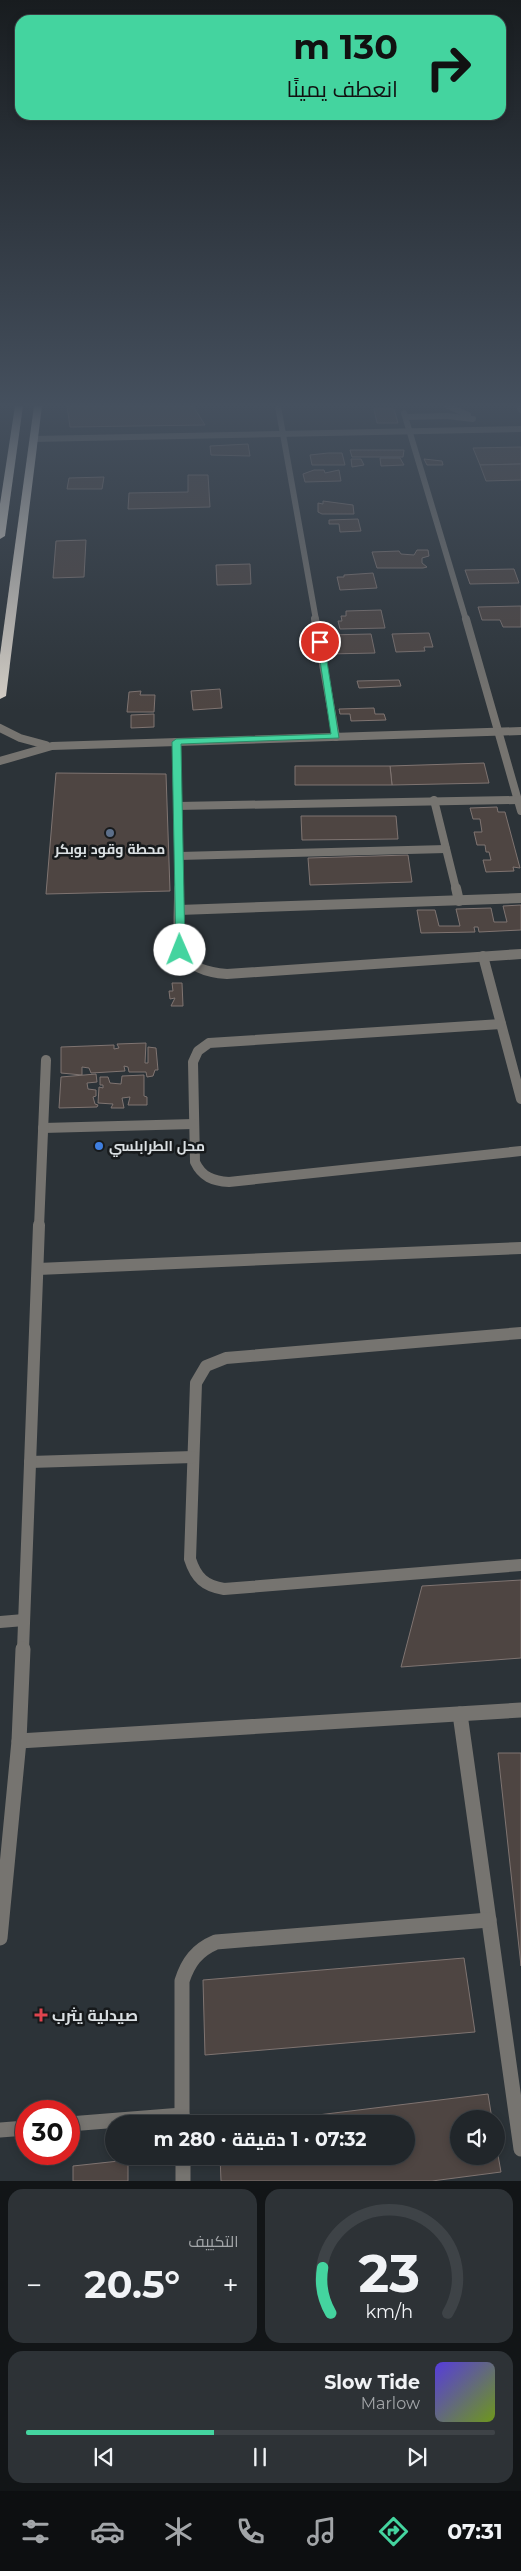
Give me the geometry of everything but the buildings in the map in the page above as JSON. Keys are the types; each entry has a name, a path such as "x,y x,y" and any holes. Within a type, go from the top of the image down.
{"highway":[{"path":"0,536 4,508"},
{"path":"0,696 25,508"}],"street":[{"path":"296,508 336,737"},
{"path":"434,508 500,732 521,811"},
{"path":"0,728 20,738 52,746"},
{"path":"0,761 52,746 521,731"},
{"path":"176,742 180,950 185,960 196,969 210,973 521,954"},
{"path":"434,800 459,901"},
{"path":"177,806 517,800"},
{"path":"179,856 446,849"},
{"path":"179,910 521,898"},
{"path":"483,956 520,1092"},
{"path":"502,1024 209,1043 200,1048 194,1055 193,1062 195,1162 199,1171 208,1179 218,1182 521,1151"},
{"path":"0,1938 20,1742 46,1060"},
{"path":"43,1128 194,1124"},
{"path":"38,1269 521,1248"},
{"path":"521,1333 215,1360 205,1365 199,1373 196,1383 190,1559 193,1573 201,1582 211,1588 224,1589 521,1565"},
{"path":"30,1462 193,1456"},
{"path":"0,1622 24,1620"},
{"path":"20,1742 521,1710"},
{"path":"460,1714 489,1920 518,2104 521,2149"},
{"path":"182,2115 182,1981 186,1966 193,1955 204,1946 216,1942 489,1920"},
{"path":"80,2124 105,2122"},
{"path":"0,2130 15,2129"},
{"path":"183,2165 183,2181"}],"place":[{"name":"محطة وقود بوبكر","path":"110,833"},
{"name":"محل الطرابلسي","path":"99,1146"},
{"name":"صيدلية يثرب","path":"41,2015"}],"route":[{"path":"180,950 176,742 336,737 320,642"}]}
